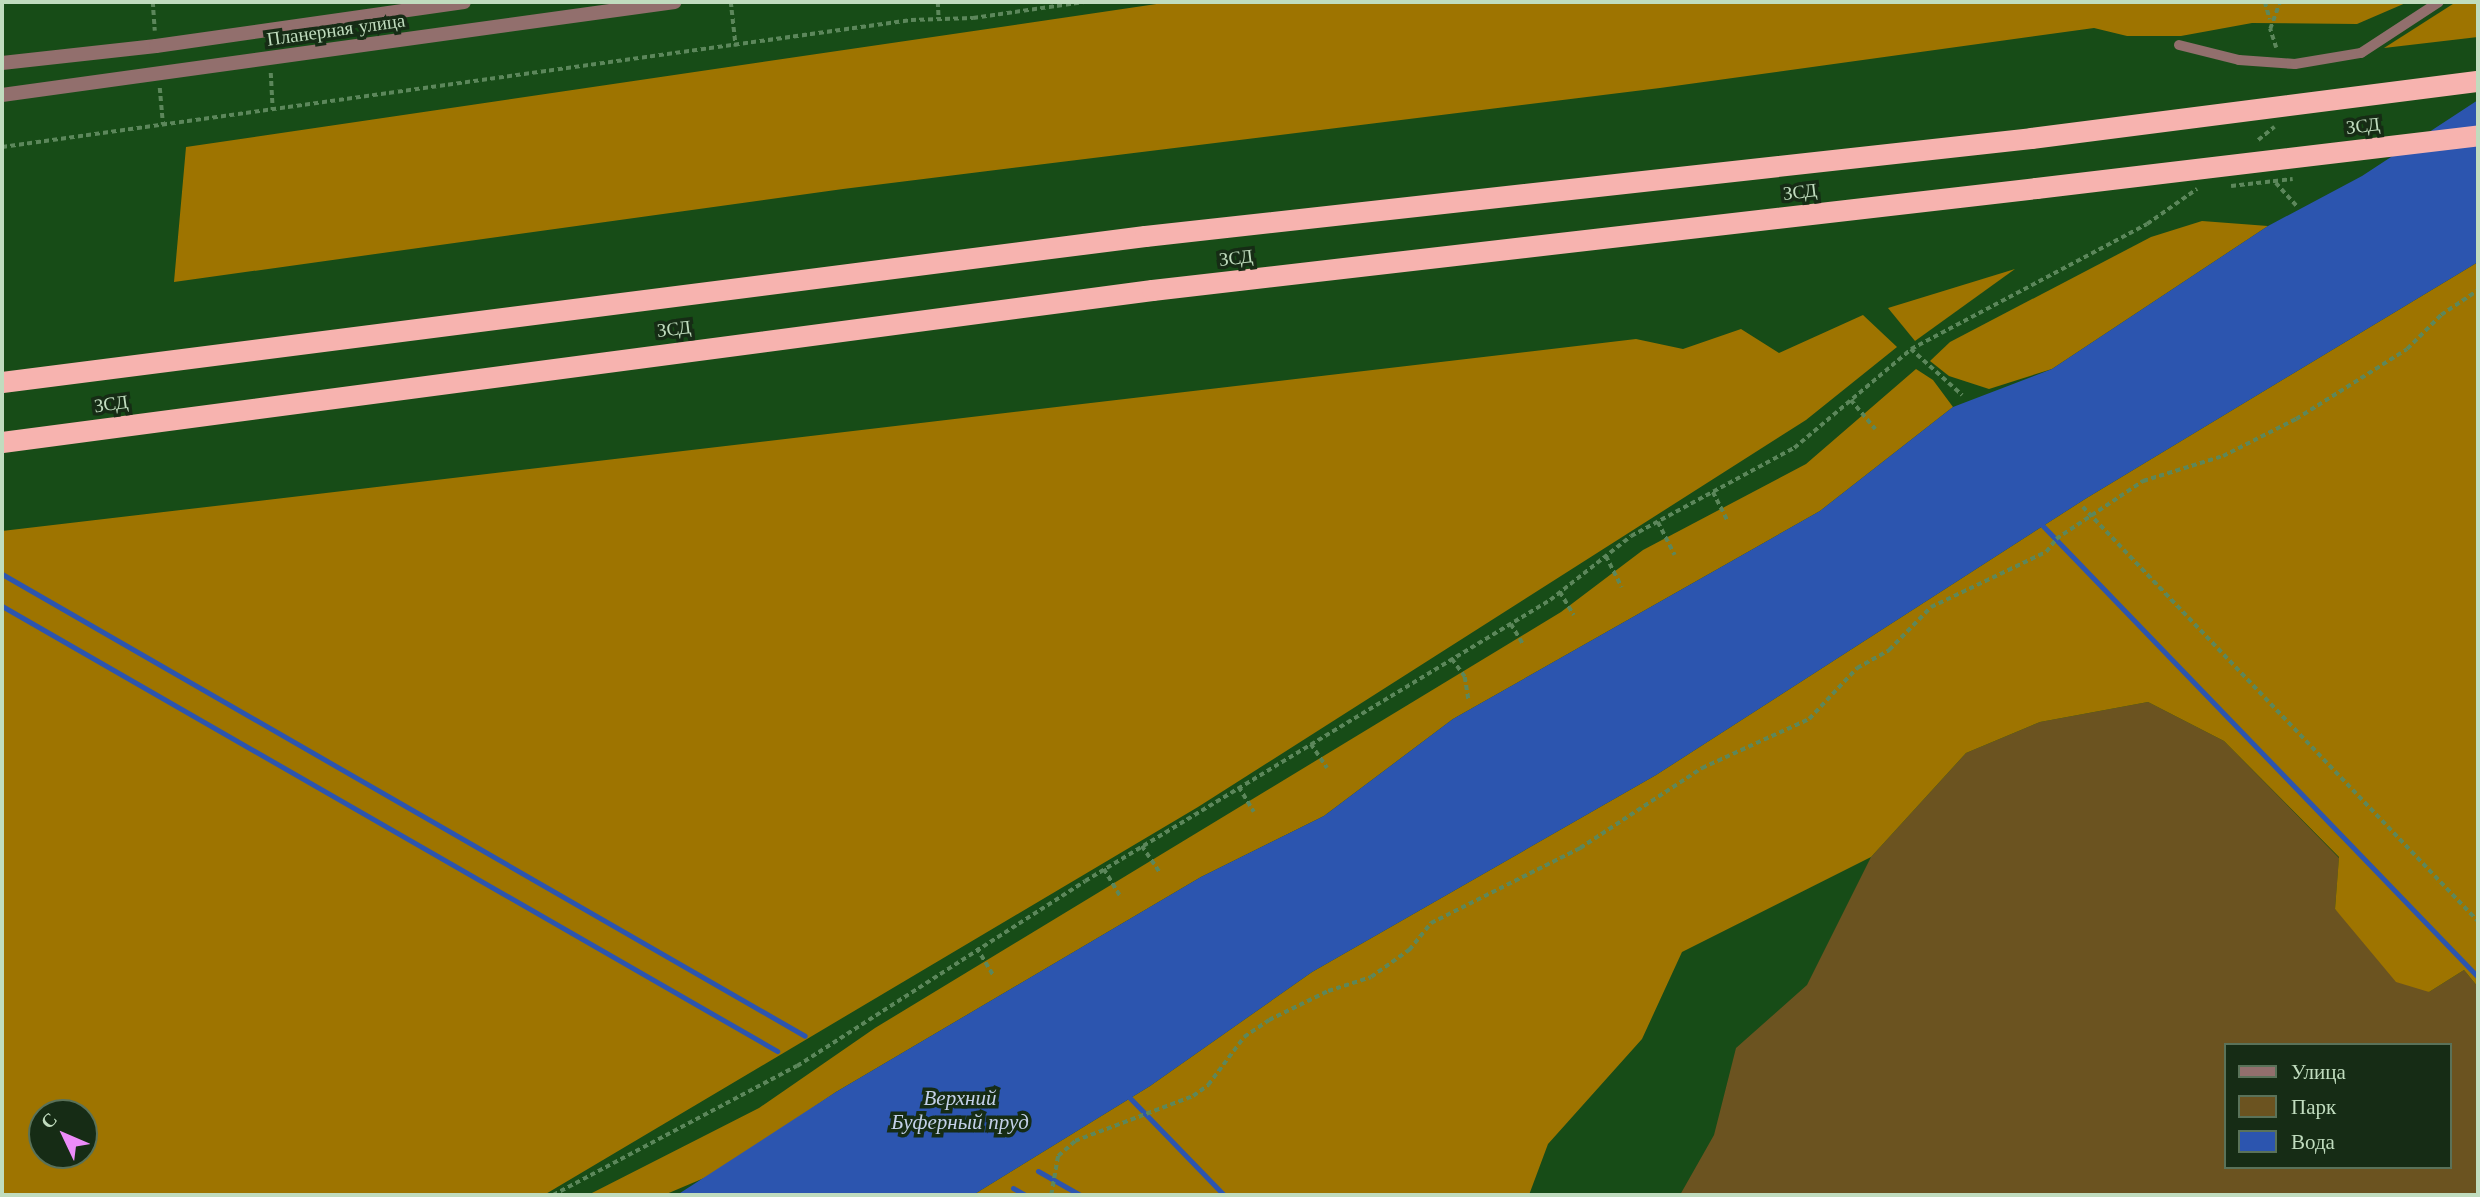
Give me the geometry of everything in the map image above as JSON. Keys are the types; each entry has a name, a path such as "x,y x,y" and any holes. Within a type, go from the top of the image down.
{"highway":[{"name":"ЗСД","path":"2,382 1146,236 2031,138 2478,81"},
{"name":"ЗСД","path":"2,442 1166,289 2478,135"}],"street":[{"name":"Планерная улица","path":"2,63 156,46 464,2"},
{"name":"Планерная улица","path":"2,95 675,2"}],"lane":[{"path":"2179,45 2239,60 2281,63 2361,53 2439,2"}],"path":[{"path":"731,2 736,47"},
{"path":"938,2 939,19"},
{"path":"2,147 939,19 1084,2"},
{"path":"2265,2 2270,19 2269,36 2281,63"},
{"path":"2270,19 2280,2"},
{"path":"270,59 273,110"},
{"path":"2252,145 2283,120"},
{"path":"2276,183 2297,206"},
{"path":"553,1195 797,1066 1104,869 1511,624 1658,522 1794,448 1910,349 2147,224 2200,187"},
{"path":"1051,1195 1058,1156 1075,1141 1164,1111 1193,1096 1208,1085 1244,1037 1269,1020 1328,990 1371,977 1409,950 1431,923 1580,848 1702,768 1809,719 1838,685 1865,662 1889,650 1931,607 2046,552 2056,539 2093,518 2143,481 2223,456 2296,419 2407,349 2441,315 2478,290"},
{"path":"1910,349 1962,395"},
{"path":"1851,400 1875,429"},
{"path":"1713,492 1728,522"},
{"path":"2083,507 2478,921"},
{"path":"1658,522 1675,555"},
{"path":"1606,556 1622,587"},
{"path":"1560,592 1574,615"},
{"path":"1511,624 1523,644"},
{"path":"1452,659 1465,677 1469,701"},
{"path":"1311,744 1327,768"},
{"path":"1239,787 1254,812"},
{"path":"1142,846 1160,873"},
{"path":"1104,869 1119,896"},
{"path":"977,948 993,976"}],"green space":[{"path":"2148,702 2224,741 2339,858 2335,909 2429,992 2464,970 2478,987 2478,1195 1680,1195 1714,1135 1736,1048 1807,985 1871,857 1966,753 2040,722"}],"shaded area":[{"path":"1170,2 2408,2 2357,24 2252,23 2181,36 2127,36 2094,28 1660,88 843,189 174,282 186,147"},
{"path":"2456,2 2478,2 2478,37 2384,48"},
{"path":"2202,221 2268,226 2052,369 1989,389 1949,376 1930,361 1950,342 2151,237"},
{"path":"2478,262 2478,987 2464,970 2429,992 2396,982 2335,909 2339,857 2224,741 2148,702 2040,722 1966,753 1871,857 1682,952 1642,1039 1548,1144 1529,1195 973,1195 1150,1086 1312,972 1656,775 2085,499"},
{"path":"2015,269 1915,341 1888,308"},
{"path":"1863,315 1897,347 1806,420 1198,807 544,1195 2,1195 2,531 1636,339 1683,349 1741,329 1779,353"},
{"path":"1916,369 1933,380 1953,407 1820,511 1453,719 1324,816 1201,877 836,1092 716,1173 664,1195 588,1195 759,1108 875,1028 1561,612 1643,550 1806,464"}],"water":[{"name":"Верхний Буферный пруд","path":"2478,100 2478,262 2085,499 1656,775 1312,972 1150,1086 973,1195 677,1195 836,1092 1201,877 1324,816 1453,719 1820,511 1953,407 2052,369 2268,226 2362,176"}],"waterway":[{"path":"2043,526 2478,977"},
{"path":"2,574 805,1036"},
{"path":"2,606 777,1051"},
{"path":"1130,1098 1224,1195"},
{"path":"1038,1171 1080,1195"},
{"path":"1013,1188 1025,1195"}]}
